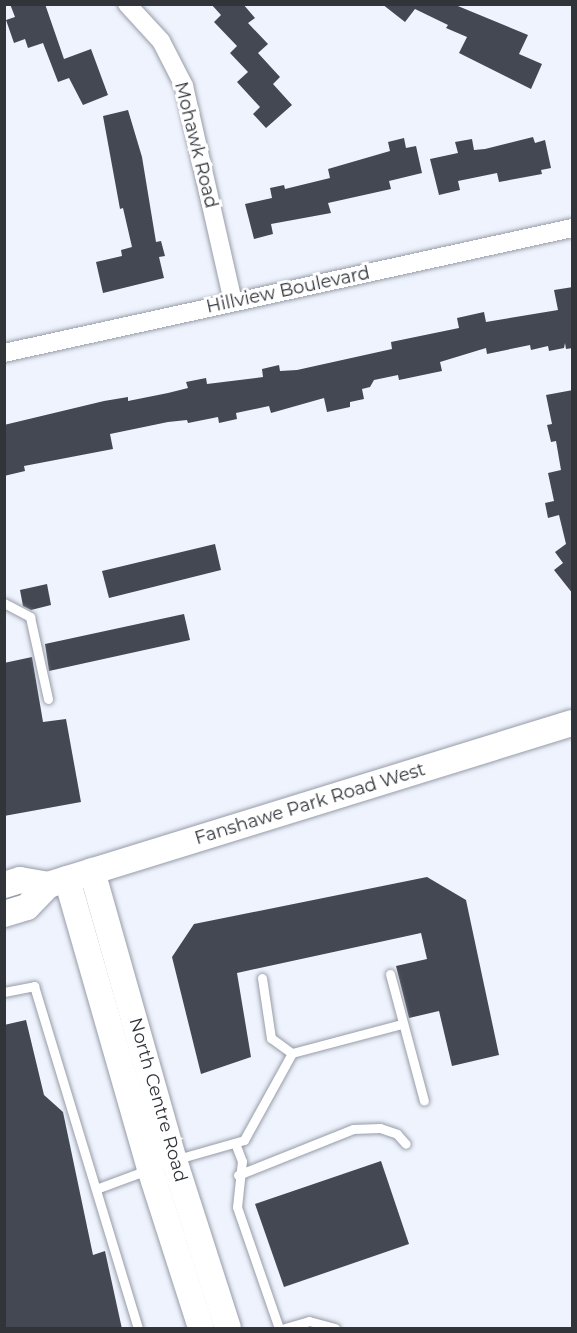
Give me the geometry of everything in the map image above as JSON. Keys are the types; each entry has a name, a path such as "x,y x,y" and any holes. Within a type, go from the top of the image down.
{"street":[{"name":"Mohawk Road","path":"127,4 161,41 184,86 233,301"},
{"name":"Hillview Boulevard","path":"4,353 573,228"},
{"name":"Fanshawe Park Road West","path":"4,885 20,880 58,882 573,723"},
{"name":"North Centre Road","path":"92,871 201,1329"},
{"name":"Fanshawe Park Road West","path":"4,914 27,907 58,882"},
{"name":"North Centre Road","path":"58,882 162,1164 228,1329"}],"lane":[{"path":"4,603 30,617 48,699"},
{"path":"390,975 424,1101"},
{"path":"262,978 272,1038 292,1053"},
{"path":"4,992 34,986 138,1329"},
{"path":"96,1189 162,1164 244,1140 292,1053 402,1024"},
{"path":"238,1175 352,1130 380,1128 397,1134 406,1144"},
{"path":"235,1143 242,1161 238,1175 237,1207 279,1329"},
{"path":"285,1329 309,1321 335,1329"}],"building":[{"path":"10,4 45,4 64,59 91,49 108,95 83,105 69,78 58,82 43,43 28,48 25,39 14,43 6,20 15,17"},
{"path":"211,4 243,4 255,18 248,23 268,44 258,53 280,77 273,84 292,105 266,128 253,114 260,107 237,82 248,72 230,53 237,46 214,22 221,15"},
{"path":"382,4 453,4 528,35 519,54 542,64 531,89 459,53 467,37 446,28 448,25 415,9 405,22"},
{"path":"128,110 142,157 156,242 161,241 165,256 159,257 164,278 103,293 96,262 122,256 121,250 132,247 123,208 120,209 103,116"},
{"path":"533,137 535,143 545,140 551,168 541,170 542,174 499,182 497,173 458,181 460,190 439,195 430,159 458,153 455,142 472,139 474,150"},
{"path":"404,138 406,148 416,146 422,173 389,181 391,189 328,203 331,213 271,224 273,234 254,239 245,204 272,198 270,188 284,185 285,189 330,178 328,169 390,151 388,142"},
{"path":"573,287 573,348 566,349 565,343 564,348 549,351 548,346 531,350 530,345 487,354 486,348 440,362 442,371 399,380 398,375 374,380 370,387 362,389 364,399 350,402 350,407 327,412 324,398 271,413 269,406 236,413 237,419 219,423 218,417 188,423 187,420 168,422 110,434 113,449 24,466 25,471 4,476 4,425 104,401 128,397 128,401 168,393 188,388 186,382 206,378 207,384 263,377 262,369 279,365 280,371 297,370 392,349 391,342 459,328 457,318 484,312 486,322 558,310 554,290"},
{"path":"573,390 573,594 554,570 563,563 555,552 566,544 559,515 548,518 545,503 554,501 548,473 561,470 556,441 551,442 547,425 552,424 546,395"},
{"path":"215,544 221,570 109,598 102,571"},
{"path":"47,584 51,605 31,610 23,606 20,590"},
{"path":"184,614 190,640 49,671 45,644"},
{"path":"32,657 43,722 66,719 81,802 4,816 4,663"},
{"path":"427,877 466,900 499,1055 452,1066 439,1011 409,1018 396,966 427,959 421,933 237,973 251,1057 201,1074 172,957 194,924"},
{"path":"26,1020 44,1095 63,1112 93,1255 105,1251 122,1329 4,1329 4,1025"},
{"path":"381,1161 409,1244 284,1287 255,1204"}]}
